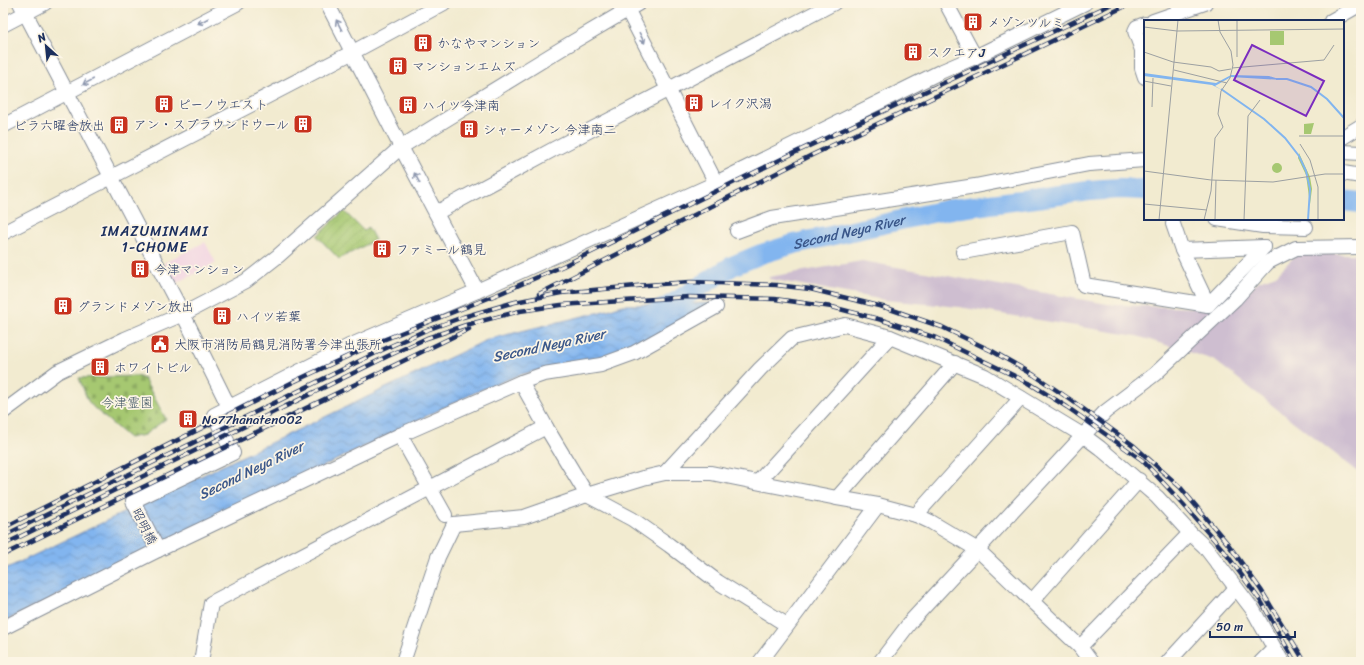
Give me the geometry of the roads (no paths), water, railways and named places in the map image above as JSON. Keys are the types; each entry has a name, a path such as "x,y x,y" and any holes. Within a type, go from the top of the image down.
{"street":[{"path":"3,25 23,8 45,3"},
{"path":"3,126 238,3"},
{"path":"327,3 477,291"},
{"path":"3,233 353,52 444,3"},
{"path":"436,213 554,149 834,3"},
{"path":"946,3 975,57"},
{"path":"23,8 183,314 229,407 349,346 477,291 716,183 940,72 975,57 1085,3"},
{"path":"1156,20 1205,3"},
{"path":"1333,20 1361,4"},
{"path":"3,412 57,372 125,339 183,314 246,282 278,256 401,147 630,5 668,90 716,183"},
{"path":"1144,24 1137,26 1135,31 1142,50 1142,68 1144,74"},
{"path":"1344,136 1361,126"},
{"path":"1344,152 1361,153"},
{"path":"737,231 772,218 975,186 1089,164 1144,160"},
{"path":"1344,173 1361,176"},
{"path":"1232,220 1306,227"},
{"path":"1263,222 1264,247 1268,262"},
{"path":"1173,224 1182,250 1208,305"},
{"path":"963,252 1072,232 1084,286 1208,305"},
{"path":"1182,250 1264,247"},
{"path":"1208,305 1264,247"},
{"path":"880,662 912,620 1106,412 1155,374 1224,310 1268,262 1296,248 1361,247"},
{"path":"3,628 158,550 400,435 521,382 544,374 601,365 634,353 716,307"},
{"path":"665,473 760,369 792,338 845,325 890,337 985,376 1084,436 1139,480 1205,547 1253,610 1282,662"},
{"path":"758,482 890,337"},
{"path":"837,498 955,363"},
{"path":"521,382 587,495 632,519 718,582 787,625"},
{"path":"916,515 1021,398"},
{"name":"昭明橋","path":"158,550 133,501 233,453 214,415 229,407"},
{"path":"201,662 211,603 546,427"},
{"path":"400,435 430,488 449,517 438,557 403,662"},
{"path":"449,517 524,517 587,495 665,473 711,473 837,498 878,504 916,515 931,522 978,550 1080,647 1091,662"},
{"path":"1032,601 1139,480"},
{"path":"760,662 878,504"},
{"path":"1080,647 1190,533"},
{"path":"1168,662 1236,588"},
{"path":"1261,662 1274,649"}],"water":[{"path":"716,303 640,346 607,357 565,364 522,374 478,391 3,622 3,570 489,339 608,310 622,305"}],"waterway":[{"name":"Second Neya River","path":"650,316 674,303 732,266 761,254 794,244 945,210 1089,191 1120,189 1144,190"},
{"name":"Second Neya River","path":"1344,201 1361,203"}],"railway":[{"path":"3,528 293,382 378,342 501,293 563,266 794,153 1114,3"},
{"path":"539,294 812,155 1132,3"},
{"path":"3,536 382,350 424,331 463,317 515,302 561,293 690,282 776,285 810,289 887,308 942,327 992,351 1034,375 1071,400 1133,445 1180,487 1228,544 1261,590 1305,662"},
{"path":"3,545 388,356 427,338 466,325 520,311 561,305 689,297 775,299 832,307 882,320 936,338 1029,383 1067,407 1142,460 1183,504 1224,551 1262,603 1295,662"},
{"path":"3,555 469,329"}],"place":[{"name":"メゾンツルミ","path":"973,22"},
{"name":"かなやマンション","path":"423,43"},
{"name":"スクエアJ","path":"913,52"},
{"name":"マンションエムズ","path":"398,66"},
{"name":"レイク沢潟","path":"694,103"},
{"name":"ピーノウエスト","path":"164,104"},
{"name":"ハイツ今津南","path":"408,105"},
{"name":"アン・スプラウンドウール","path":"303,124"},
{"name":"ビラ六曜舎放出","path":"119,125"},
{"name":"シャーメゾン 今津南二","path":"469,129"},
{"name":"ファミール鶴見","path":"382,249"},
{"name":"今津マンション","path":"140,269"},
{"name":"グランドメゾン放出","path":"63,306"},
{"name":"ハイツ若葉","path":"222,316"},
{"name":"大阪市消防局鶴見消防署今津出張所","path":"160,344"},
{"name":"ホワイトビル","path":"100,367"},
{"name":"No77hanaten002","path":"188,419"}],"district":[{"name":"IMAZUMINAMI 1-CHOME","path":"155,240"}],"park label":[{"name":"今津霊園","path":"127,402"}]}
